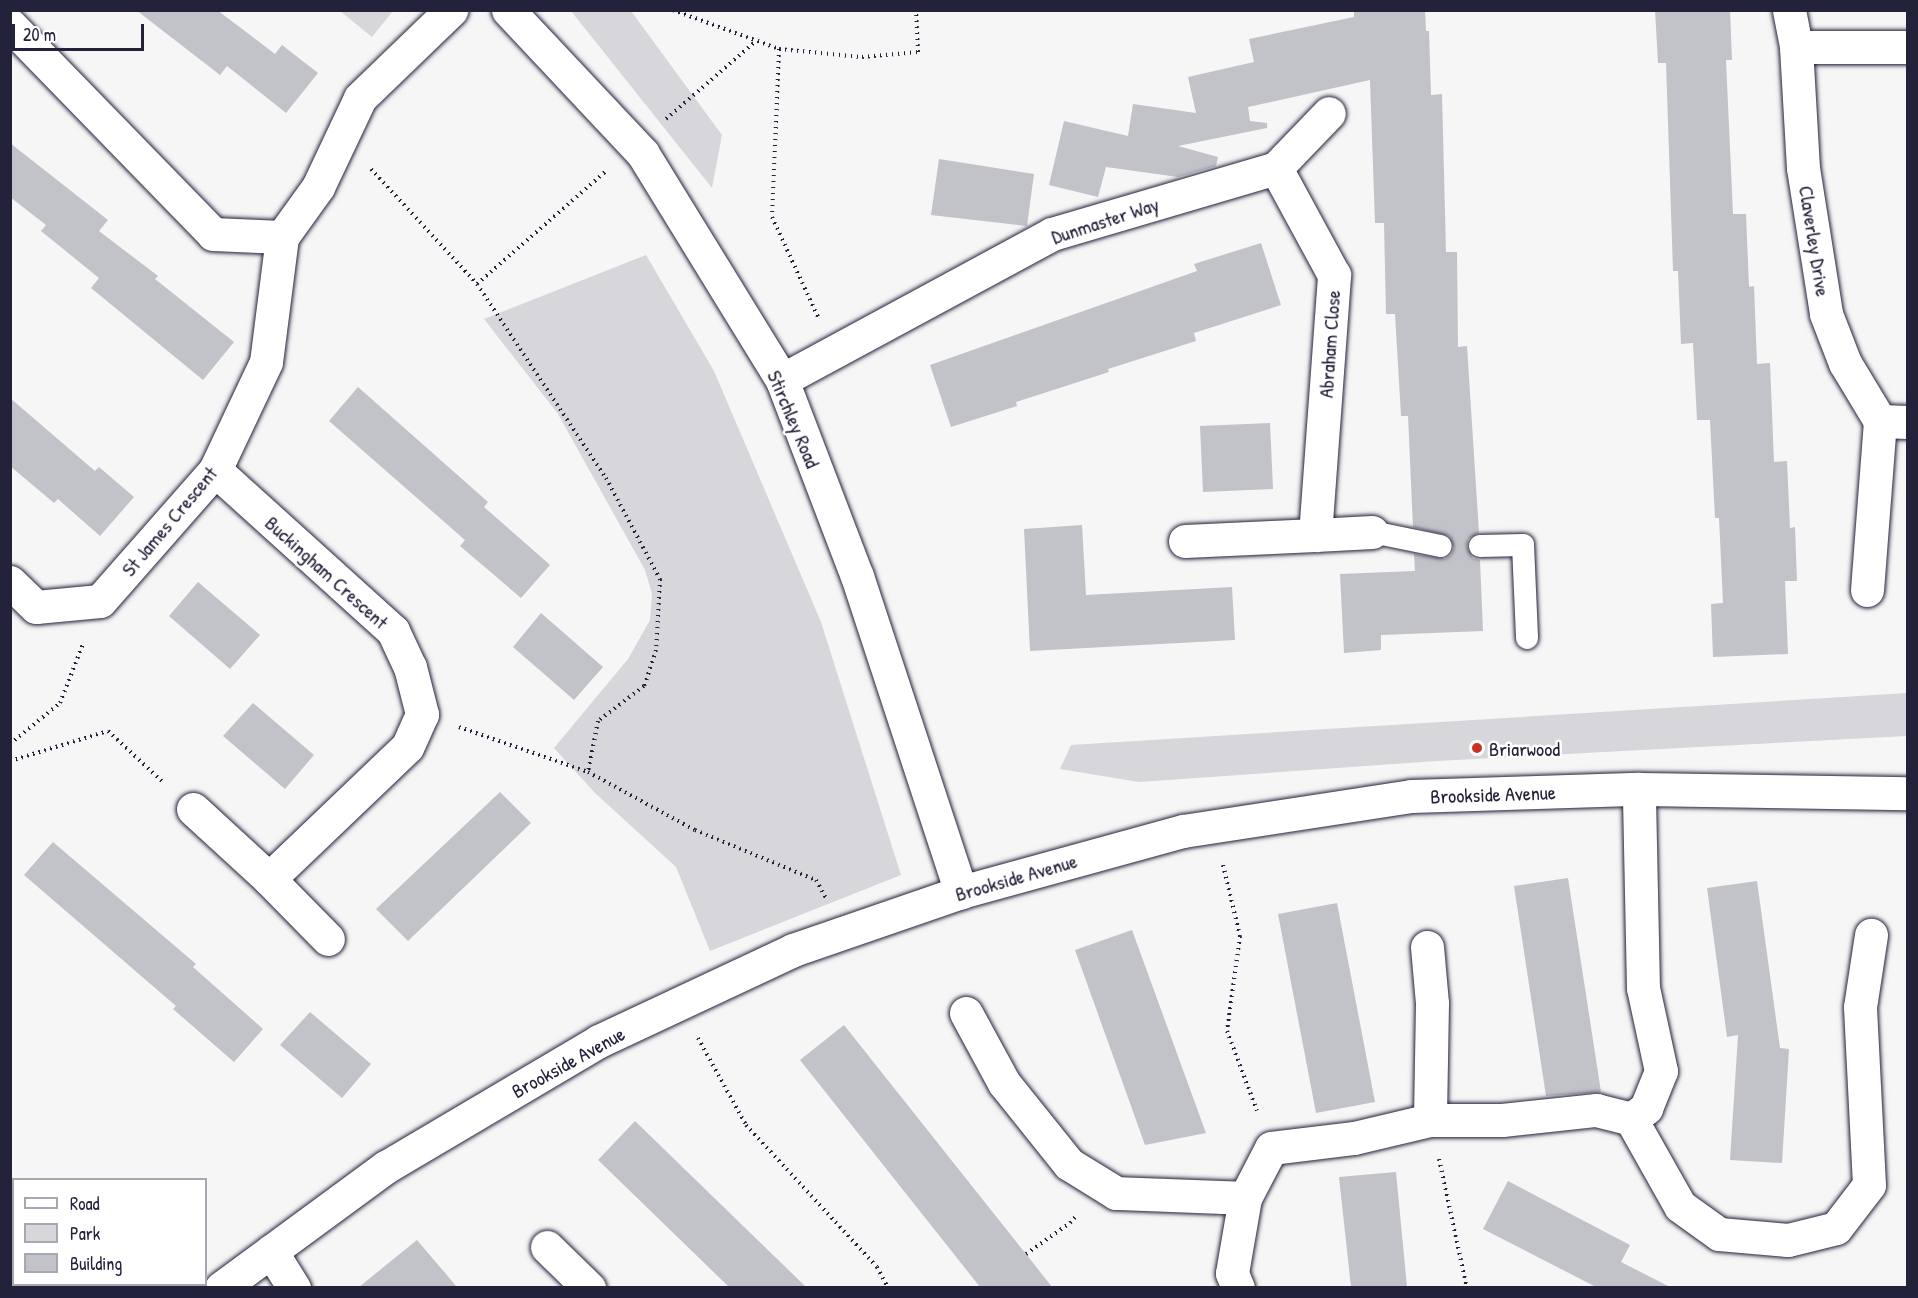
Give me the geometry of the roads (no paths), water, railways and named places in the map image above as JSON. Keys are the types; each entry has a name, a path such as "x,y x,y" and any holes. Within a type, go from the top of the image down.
{"street":[{"name":"St James Crescent","path":"10,582 36,607 100,601 215,470 266,362 282,237 318,188 360,98 451,10"},
{"name":"Stirchley Road","path":"508,10 643,154 782,380 857,576 961,892"},
{"name":"Claverley Drive","path":"1789,10 1796,47 1803,168 1826,314 1845,363 1894,421 1867,590"},
{"path":"10,25 213,234 282,237"},
{"path":"1796,47 1908,47"},
{"name":"Dunmaster Way","path":"782,380 1052,234 1276,168 1329,113"},
{"name":"Abraham Close","path":"1276,168 1334,275 1315,535"},
{"name":"Buckingham Crescent","path":"215,470 393,632 410,667 422,714 407,747 269,879"},
{"path":"1185,541 1372,532"},
{"path":"1631,1119 1646,1108 1661,1071 1643,987 1639,789"},
{"name":"Brookside Avenue","path":"221,1287 386,1167 599,1041 793,950 961,892 1183,831 1411,796 1639,789 1908,793"},
{"path":"193,809 269,879 328,939"},
{"path":"1238,1287 1232,1272 1245,1198 1271,1148 1354,1138 1430,1120 1502,1120 1596,1110 1631,1119 1680,1206 1719,1234 1788,1240 1836,1228 1869,1185 1860,1006 1871,935"},
{"path":"1427,947 1432,1003 1430,1120"},
{"path":"966,1013 1004,1083 1069,1164 1116,1193 1245,1198"},
{"path":"547,1247 589,1287"},
{"path":"272,1251 294,1287"}],"lane":[{"path":"1372,532 1441,546"},
{"path":"1480,546 1523,545 1527,638"}],"place":[{"name":"Briarwood","path":"1477,748"}]}
